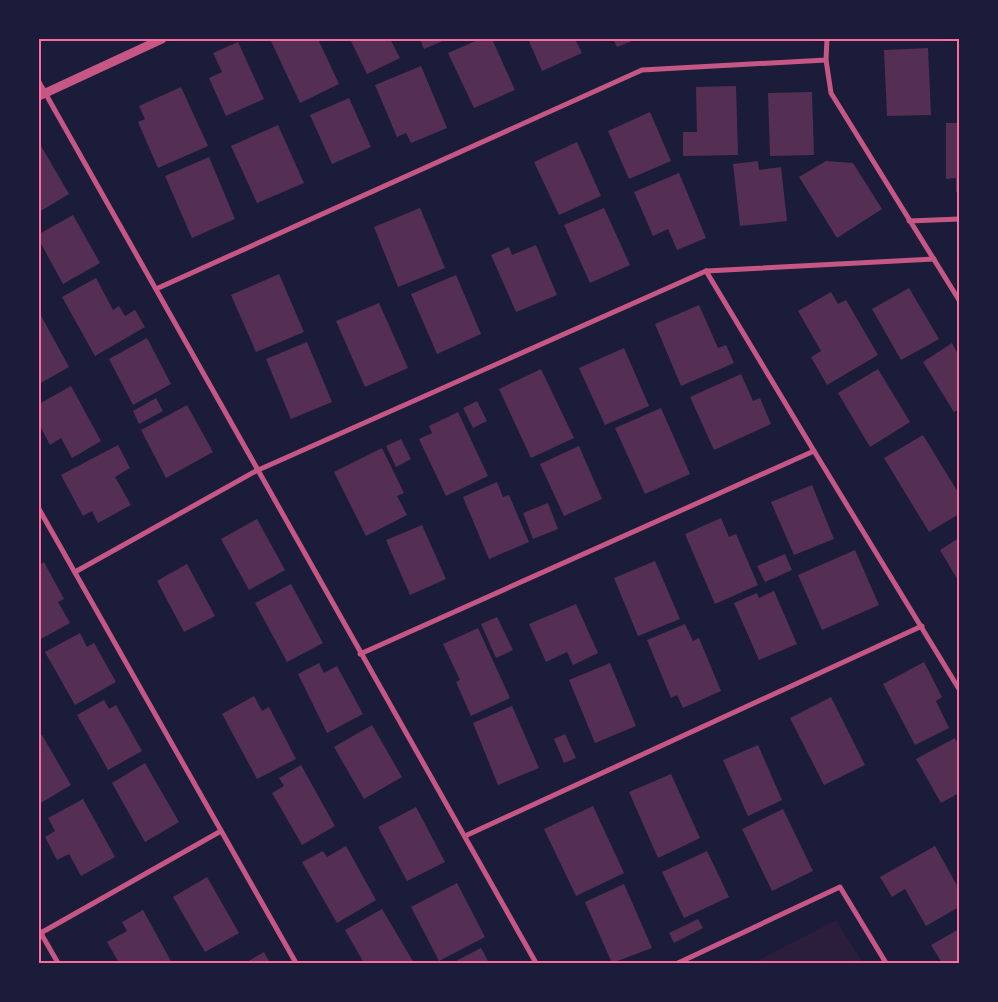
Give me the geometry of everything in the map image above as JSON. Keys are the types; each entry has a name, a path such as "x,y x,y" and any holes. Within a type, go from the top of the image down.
{"street":[{"path":"42,94 162,39"},
{"path":"827,39 826,60 831,93 909,222 959,300"},
{"path":"156,289 642,70 826,60"},
{"path":"39,82 42,94 156,289 256,470 536,963"},
{"path":"909,222 959,219"},
{"path":"74,572 256,470 706,271 934,259"},
{"path":"706,271 959,689"},
{"path":"360,654 814,451"},
{"path":"39,509 296,963"},
{"path":"465,836 922,626"},
{"path":"58,963 39,932 221,831"},
{"path":"678,963 840,887 886,963"}],"shaded area":[{"path":"836,920 863,963 753,963"}],"building":[{"path":"270,39 318,39 339,84 300,103"},
{"path":"350,39 390,39 400,58 367,74"},
{"path":"420,39 447,39 424,49"},
{"path":"480,39 492,39 515,90 474,108 448,53"},
{"path":"528,39 575,39 582,53 542,71"},
{"path":"613,39 637,39 617,47"},
{"path":"238,42 264,99 226,116 209,78 222,72 213,53"},
{"path":"928,48 931,115 887,116 884,50"},
{"path":"421,66 447,128 411,143 406,133 397,137 375,85"},
{"path":"736,86 738,155 683,156 683,132 697,132 696,87"},
{"path":"181,87 208,146 158,168 138,122 145,119 139,106"},
{"path":"812,92 814,155 770,156 768,93"},
{"path":"349,98 371,147 332,164 310,115"},
{"path":"650,112 671,161 629,179 608,131"},
{"path":"946,123 959,123 959,192 956,192 956,178 946,179"},
{"path":"278,125 304,183 257,203 231,146"},
{"path":"577,142 601,196 559,215 534,162"},
{"path":"41,146 69,194 39,212 39,147"},
{"path":"209,157 235,219 192,238 165,176"},
{"path":"758,161 759,170 781,167 787,221 740,226 733,164"},
{"path":"826,161 853,163 882,209 837,238 799,177"},
{"path":"679,173 706,238 677,250 668,229 653,236 634,192"},
{"path":"420,208 445,268 398,287 374,227"},
{"path":"604,208 630,265 590,283 564,225"},
{"path":"73,215 100,263 63,284 39,240 39,234"},
{"path":"536,245 557,295 516,312 491,255 509,247 512,255"},
{"path":"279,274 304,332 256,352 231,295"},
{"path":"456,275 481,334 437,354 411,294"},
{"path":"96,278 113,310 119,306 125,316 135,310 145,327 95,356 62,297"},
{"path":"909,288 939,339 901,360 872,309"},
{"path":"831,292 838,304 846,300 878,355 827,385 811,357 821,351 798,311"},
{"path":"379,303 408,368 365,387 336,321"},
{"path":"699,305 718,348 726,345 734,363 681,386 655,324"},
{"path":"39,312 69,367 39,384"},
{"path":"147,338 171,384 133,405 109,359"},
{"path":"307,342 332,402 291,419 266,359"},
{"path":"952,343 957,352 959,350 959,409 954,412 923,362"},
{"path":"624,348 649,406 605,425 579,368"},
{"path":"541,369 574,438 531,458 499,389"},
{"path":"878,369 910,422 870,447 838,393"},
{"path":"741,374 753,401 760,398 771,424 714,450 690,397"},
{"path":"71,386 101,441 72,458 61,438 50,445 39,424 39,404"},
{"path":"156,398 163,411 139,424 133,411"},
{"path":"477,401 487,421 473,428 463,408"},
{"path":"187,405 213,452 166,478 141,430"},
{"path":"661,408 690,474 645,494 615,428"},
{"path":"458,412 488,476 446,496 419,439 432,433 429,426"},
{"path":"923,435 959,494 959,514 929,532 884,458"},
{"path":"401,439 411,459 396,467 386,446"},
{"path":"118,445 130,468 115,477 131,505 98,523 92,511 83,516 61,475"},
{"path":"579,446 602,499 564,516 540,464"},
{"path":"382,448 404,493 397,496 407,515 366,536 334,472"},
{"path":"497,482 503,497 509,495 529,542 489,559 463,497"},
{"path":"812,485 834,539 794,555 771,502"},
{"path":"548,503 558,529 533,539 523,513"},
{"path":"721,518 729,537 736,534 758,585 715,604 685,534"},
{"path":"257,519 285,570 249,590 221,539"},
{"path":"422,525 446,579 410,595 386,540"},
{"path":"959,538 959,582 940,550"},
{"path":"855,550 879,605 822,630 798,575"},
{"path":"785,554 792,570 765,582 757,566"},
{"path":"655,561 680,619 638,636 614,578"},
{"path":"44,562 64,599 58,602 70,623 39,640 39,566"},
{"path":"187,564 215,616 184,632 157,581"},
{"path":"291,584 323,643 287,662 255,603"},
{"path":"774,591 797,644 759,660 734,603 757,593 759,598"},
{"path":"576,604 598,653 573,665 567,652 546,662 529,624"},
{"path":"497,617 513,650 496,658 481,624"},
{"path":"685,624 693,641 699,638 721,691 683,708 677,695 671,698 647,640"},
{"path":"478,628 510,698 471,716 456,682 460,680 443,644"},
{"path":"80,633 87,647 94,643 116,682 75,705 45,652"},
{"path":"924,662 942,697 936,701 949,728 915,745 883,684"},
{"path":"319,663 324,673 337,666 363,714 327,733 298,674"},
{"path":"610,663 636,726 595,743 569,680"},
{"path":"254,696 262,711 269,707 296,759 257,779 222,714"},
{"path":"831,697 865,765 824,785 790,718"},
{"path":"104,700 109,709 116,705 142,751 108,770 77,715"},
{"path":"512,706 539,768 498,785 473,723"},
{"path":"372,725 402,777 364,799 334,747"},
{"path":"565,734 576,758 564,763 554,739"},
{"path":"42,735 71,785 39,804 39,737"},
{"path":"955,738 959,746 959,793 941,803 916,759"},
{"path":"758,745 782,800 748,816 723,760"},
{"path":"145,763 179,822 145,842 112,783"},
{"path":"301,765 335,826 302,845 272,793 284,786 279,778"},
{"path":"671,774 700,838 658,858 629,792"},
{"path":"83,799 115,857 81,876 69,854 57,860 45,837 55,831 48,818"},
{"path":"593,806 624,873 576,896 544,829"},
{"path":"416,807 445,862 407,881 378,827"},
{"path":"783,809 813,871 772,891 742,829"},
{"path":"346,846 376,900 337,923 302,862 323,851 327,857"},
{"path":"935,846 959,889 959,907 926,926 905,889 892,897 880,877"},
{"path":"707,851 729,897 684,918 662,872"},
{"path":"207,877 239,933 205,952 173,897"},
{"path":"457,883 485,937 439,961 411,907"},
{"path":"624,884 652,948 612,963 585,902"},
{"path":"382,909 414,963 364,963 345,930"},
{"path":"143,910 172,963 119,963 107,942 127,931 122,922"},
{"path":"698,919 703,928 674,943 669,933"},
{"path":"959,929 959,963 942,963 931,945"},
{"path":"481,948 489,963 452,963"},
{"path":"264,952 270,963 245,963"}]}
